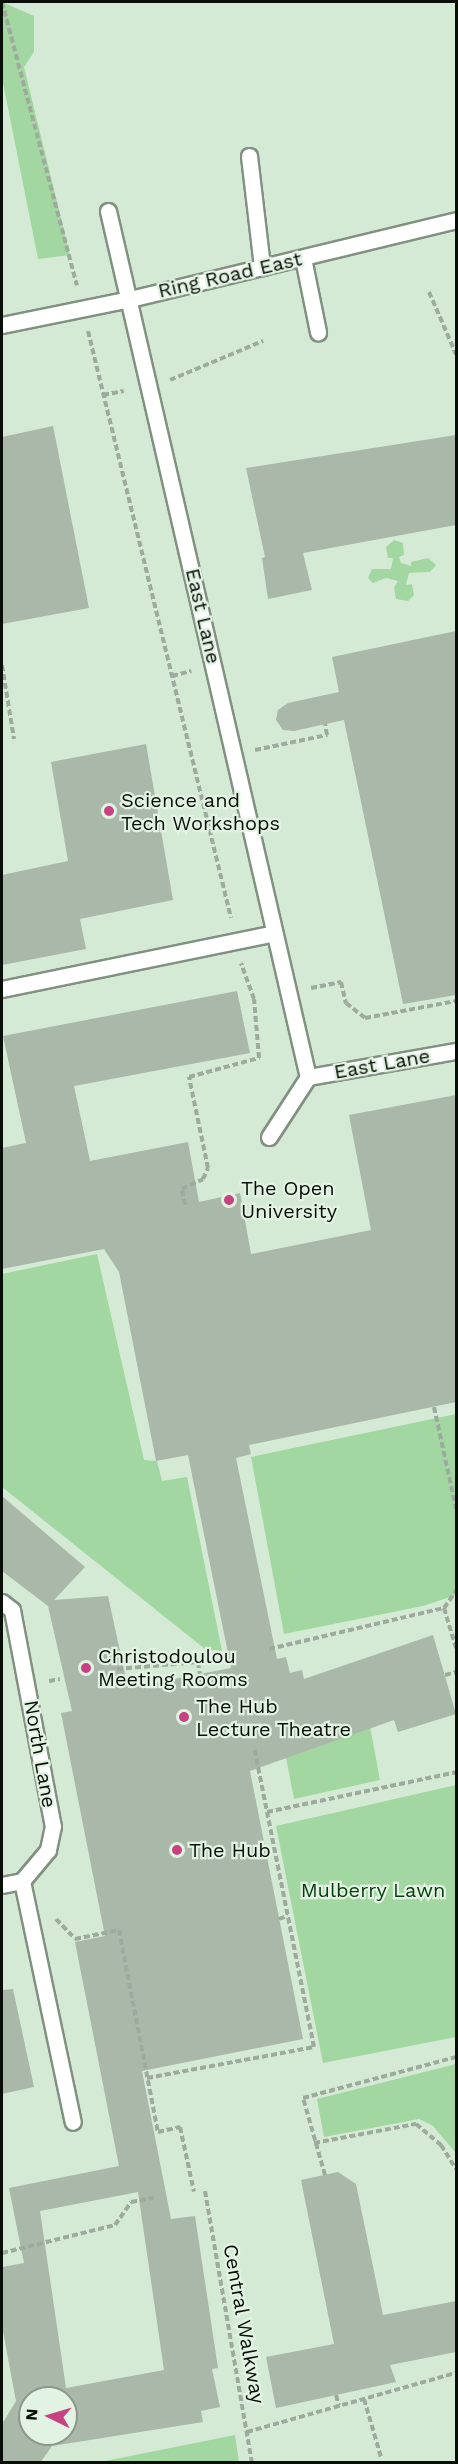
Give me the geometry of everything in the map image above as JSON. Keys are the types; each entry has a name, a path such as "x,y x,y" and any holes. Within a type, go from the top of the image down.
{"lane":[{"path":"249,156 262,267"},
{"name":"East Lane","path":"108,211 308,1077"},
{"name":"Ring Road East","path":"2,325 130,299 456,220"},
{"path":"303,258 318,332"},
{"path":"2,989 274,933"},
{"name":"East Lane","path":"268,1137 308,1077 456,1051"},
{"name":"North Lane","path":"2,1602 12,1610 53,1826 48,1850 22,1881"},
{"path":"2,1885 22,1881 73,2122"}],"path":[{"path":"2,2 83,309 178,702"},
{"path":"429,292 456,354"},
{"path":"103,395 150,386 263,341"},
{"path":"2,665 14,739"},
{"path":"234,755 327,735 325,724"},
{"path":"254,999 341,982 346,1003 365,1018 456,1001"},
{"path":"434,1407 456,1509"},
{"path":"270,1649 444,1608 456,1591"},
{"path":"444,1608 456,1648"},
{"path":"117,1669 198,1662 200,1674"},
{"path":"445,1675 456,1672"},
{"path":"147,2078 314,2047 254,1747"},
{"path":"267,1812 456,1772"},
{"path":"52,1914 75,1939 119,1930 158,2132 180,2127 194,2192"},
{"path":"279,1919 287,1916"},
{"path":"325,2175 303,2098 456,2057"},
{"path":"314,2143 416,2124 441,2145 456,2169"},
{"name":"Central Walkway","path":"205,2191 252,2463"},
{"path":"2,2253 115,2225 131,2202 154,2198"},
{"path":"247,2432 456,2373"},
{"path":"336,2395 339,2406"},
{"path":"364,2399 381,2457"}],"shaded area":[{"name":"The Open University","path":"2,2 456,2 456,2462 2,2462"}],"green space":[{"path":"2,2 34,16 34,52 24,67 70,255 38,259 2,78"},
{"path":"394,540 403,543 404,555 399,557 401,563 411,566 411,562 428,558 436,565 430,572 409,573 406,585 412,584 414,595 408,601 396,599 394,587 398,581 386,578 373,583 368,578 372,569 391,569 393,558 388,558 386,547"},
{"path":"97,1254 144,1460 157,1461 162,1481 187,1477 222,1651 205,1649 2,1487 2,1274"},
{"path":"456,1414 456,1595 423,1606 284,1634 251,1457"},
{"path":"369,1721 380,1780 294,1799 286,1758 347,1736"},
{"name":"Mulberry Lawn","path":"456,1785 456,2037 323,2063 276,1826"},
{"path":"456,2064 456,2153 433,2126 419,2119 324,2137 317,2099"},
{"path":"235,2435 239,2462 100,2462"}],"building":[{"path":"53,426 89,608 2,624 2,437"},
{"path":"456,435 456,525 303,553 312,590 268,599 262,558 265,557 246,468"},
{"path":"456,631 456,995 403,1004 344,720 294,731 283,730 276,720 278,710 288,703 339,692 332,657"},
{"name":"Science and Tech Workshops","path":"146,744 173,900 80,919 86,949 2,965 2,875 68,861 51,762"},
{"path":"237,991 250,1053 74,1086 90,1161 188,1142 199,1202 240,1193 251,1254 371,1230 349,1115 456,1095 456,1402 249,1445 251,1454 236,1458 277,1659 286,1657 290,1673 302,1670 304,1679 433,1635 456,1714 398,1732 394,1720 250,1771 303,2039 142,2071 171,2219 195,2216 218,2368 212,2369 220,2407 201,2411 203,2422 78,2442 77,2386 164,2370 138,2192 40,2211 66,2386 18,2386 18,2446 52,2446 40,2463 2,2463 2,2424 16,2401 2,2326 2,2267 24,2263 9,2188 119,2166 75,1942 105,1936 61,1713 72,1711 48,1606 2,1571 2,1496 85,1567 54,1600 108,1596 128,1688 231,1668 188,1455 156,1461 119,1272 104,1249 2,1269 2,1148 26,1143 3,1036"},
{"path":"13,1989 34,2087 2,2094 2,1990"},
{"path":"338,2172 356,2184 383,2315 456,2301 456,2352 390,2365 396,2382 276,2408 266,2357 334,2344 301,2180"}],"place":[{"name":"Science and Tech Workshops","path":"109,811"},
{"name":"The Open University","path":"229,1200"},
{"name":"Christodoulou Meeting Rooms","path":"86,1668"},
{"name":"The Hub Lecture Theatre","path":"184,1717"},
{"name":"The Hub","path":"177,1850"}]}
